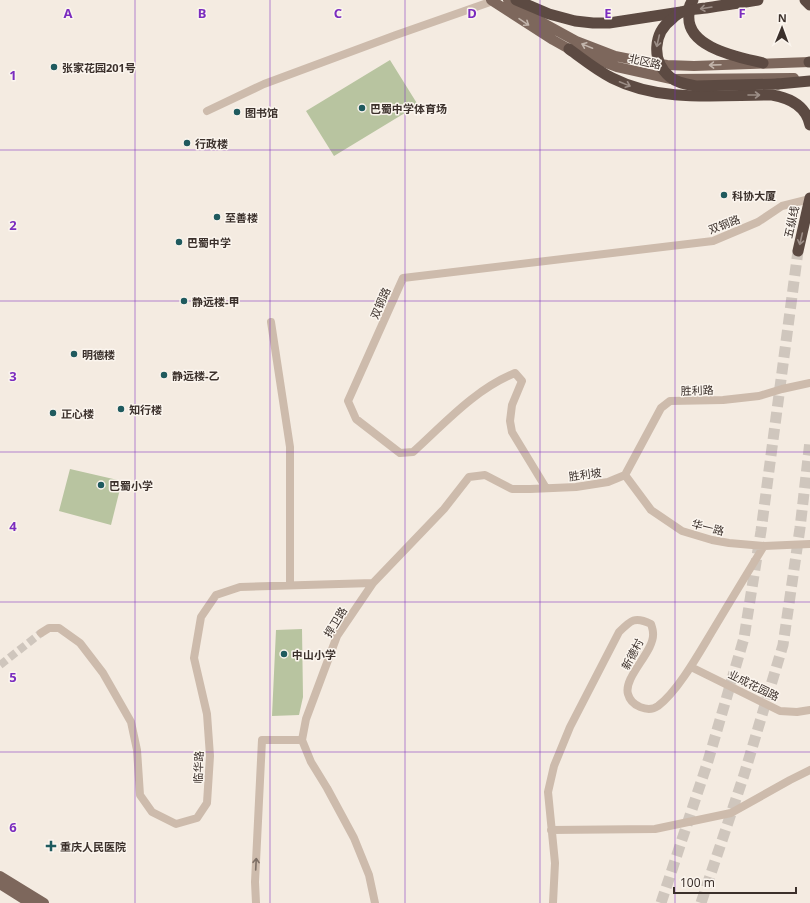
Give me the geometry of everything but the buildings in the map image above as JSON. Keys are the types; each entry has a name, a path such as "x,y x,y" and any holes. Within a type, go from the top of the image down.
{"highway":[{"path":"516,0 562,18 593,23 609,23 758,0"},
{"path":"693,0 690,4 688,20 693,32 704,44 726,54 762,63"},
{"path":"805,0 810,5"},
{"path":"681,12 665,24 656,48 660,65 664,72 671,78 679,82 696,86 778,84 810,80"},
{"path":"569,49 599,71 628,85 646,90 683,96 772,95 785,97 795,102 802,110 809,123"},
{"name":"五纵线","path":"798,251 810,199"}],"main road":[{"name":"北区路","path":"508,0 560,32 587,46 616,56 635,60 667,65 694,66 810,62"},
{"name":"北区路","path":"492,1 569,49 617,67 671,79 810,80"},
{"path":"0,876 44,903"},
{"path":"0,884 30,903"}],"street":[{"path":"207,111 264,84 492,1"},
{"name":"双钢路","path":"546,488 512,432 510,421 512,405 522,381 515,373 502,378 474,397 413,452 400,453 356,419 348,401 403,278 713,241 758,222 782,206 810,199"},
{"path":"271,322 290,447 290,585"},
{"name":"胜利路","path":"625,475 661,408 670,401 724,400 759,396 782,389 810,384"},
{"name":"捍卫路","path":"302,740 306,719 337,636 373,583 444,509 468,478 485,475 512,489 546,488"},
{"name":"胜利坡","path":"546,488 576,488 608,482 625,475"},
{"name":"华一路","path":"625,475 651,510 682,531 712,540 764,546 810,544"},
{"name":"新德村","path":"553,903 555,863 548,792 554,766 570,727 619,632 630,621 641,619 651,624 654,634 651,643 628,684 628,694 633,703 642,708 656,707 666,699 691,666 764,546"},
{"name":"临华路","path":"41,633 49,628 59,628 80,643 103,673 131,722 137,750 140,795 152,812 176,824 197,818 207,803 210,756 207,714 194,658 201,617 216,595 240,586 373,583"},
{"name":"业成花园路","path":"691,666 780,711 797,712 810,710"},
{"path":"256,903 255,882 262,740 302,740 311,762 354,838 369,875 375,903"},
{"path":"551,830 655,829 731,812 810,770"}],"green space":[{"name":"巴蜀中学体育场","path":"390,60 418,105 334,156 306,111"},
{"path":"70,469 122,481 111,525 59,511"},
{"path":"302,629 303,697 299,715 272,716 276,630"}],"tunnel":[{"path":"661,903 708,761 744,638 761,531 798,251"},
{"path":"701,903 744,775 783,645 800,528 810,441"},
{"path":"0,665 41,633"}],"place":[{"name":"张家花园201号","path":"54,67"},
{"name":"巴蜀中学体育场","path":"362,108"},
{"name":"图书馆","path":"237,112"},
{"name":"行政楼","path":"187,143"},
{"name":"科协大厦","path":"724,195"},
{"name":"至善楼","path":"217,217"},
{"name":"巴蜀中学","path":"179,242"},
{"name":"静远楼-甲","path":"184,301"},
{"name":"明德楼","path":"74,354"},
{"name":"静远楼-乙","path":"164,375"},
{"name":"知行楼","path":"121,409"},
{"name":"正心楼","path":"53,413"},
{"name":"巴蜀小学","path":"101,485"},
{"name":"中山小学","path":"284,654"},
{"name":"重庆人民医院","path":"51,846"}]}
